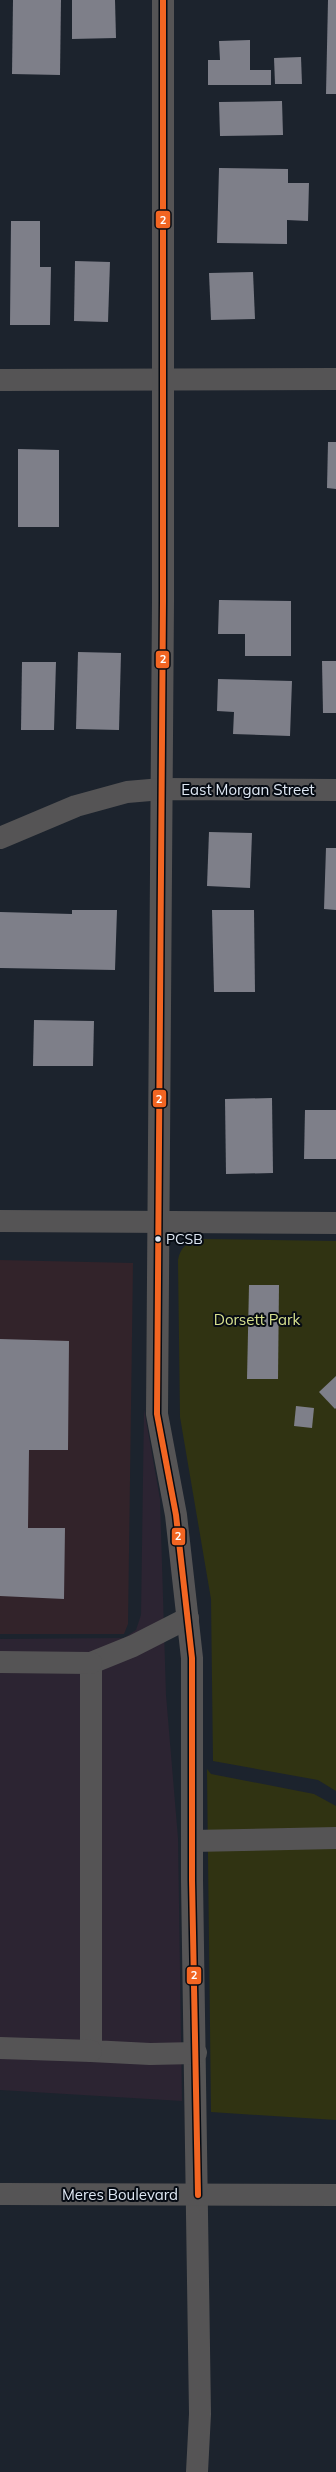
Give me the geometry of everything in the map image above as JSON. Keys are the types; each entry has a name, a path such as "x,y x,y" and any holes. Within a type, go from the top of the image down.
{"street":[{"path":"163,0 162,789 158,1221 158,1414 176,1515 192,1658 192,1841 200,2414 197,2472"},
{"path":"0,380 336,379"},
{"name":"East Morgan Street","path":"0,838 76,806 102,797 127,792 162,789 336,790"},
{"path":"0,1221 336,1223"},
{"path":"0,1662 91,1663 133,1646 188,1618"},
{"path":"91,1663 91,2051"},
{"path":"192,1841 336,1838"},
{"path":"0,2048 150,2054 196,2053"},
{"name":"Meres Boulevard","path":"0,2194 336,2194"}],"shaded area":[{"path":"0,1260 133,1263 128,1624 124,1634 0,1634"},
{"path":"144,1409 160,1499 166,1695 178,1838 182,2101 0,2090 0,1639 124,1638 136,1630 141,1615"}],"green space":[{"name":"Dorsett Park","path":"199,1239 336,1241 336,1791 318,1780 213,1761 211,1599 180,1417 178,1260 180,1252 185,1246"},
{"path":"207,1769 211,1774 314,1794 336,1806 336,2120 211,2112"}],"building":[{"path":"13,0 61,0 60,75 12,74"},
{"path":"72,0 115,0 116,38 72,39"},
{"path":"328,0 336,0 336,94 326,94"},
{"path":"250,40 250,70 271,70 271,85 208,85 208,60 220,60 219,41"},
{"path":"301,57 302,84 275,84 274,58"},
{"path":"282,101 283,135 220,136 219,102"},
{"path":"219,168 288,169 288,183 309,183 308,221 287,220 287,244 217,243"},
{"path":"11,221 40,221 40,267 51,267 50,325 10,325"},
{"path":"75,261 110,262 108,322 74,321"},
{"path":"253,272 255,319 211,320 209,273"},
{"path":"328,442 336,442 336,489 327,488"},
{"path":"18,449 59,450 59,527 18,527"},
{"path":"219,600 291,601 291,656 245,656 245,634 218,634"},
{"path":"78,652 121,653 119,730 76,729"},
{"path":"322,661 336,661 336,713 323,713"},
{"path":"22,662 56,662 54,730 21,730"},
{"path":"218,679 292,681 290,736 233,734 234,712 217,711"},
{"path":"209,832 252,833 250,888 207,886"},
{"path":"326,848 336,848 336,910 324,909"},
{"path":"72,910 117,910 115,970 0,968 0,912 72,914"},
{"path":"212,910 254,910 255,992 214,992"},
{"path":"34,1020 94,1021 93,1066 33,1066"},
{"path":"272,1098 273,1173 226,1174 225,1099"},
{"path":"305,1110 336,1110 336,1159 304,1159"},
{"path":"249,1285 279,1285 278,1379 247,1379"},
{"path":"0,1339 69,1341 68,1450 29,1450 28,1528 65,1528 64,1599 0,1596"},
{"path":"336,1376 336,1408 335,1409 319,1392"},
{"path":"296,1406 314,1408 312,1428 294,1426"}],"transit line":[{"name":"2","path":"163,0 163,601 157,1414 176,1515 192,1658 192,1880 198,2195"}],"place":[{"name":"PCSB","path":"158,1239"}]}
